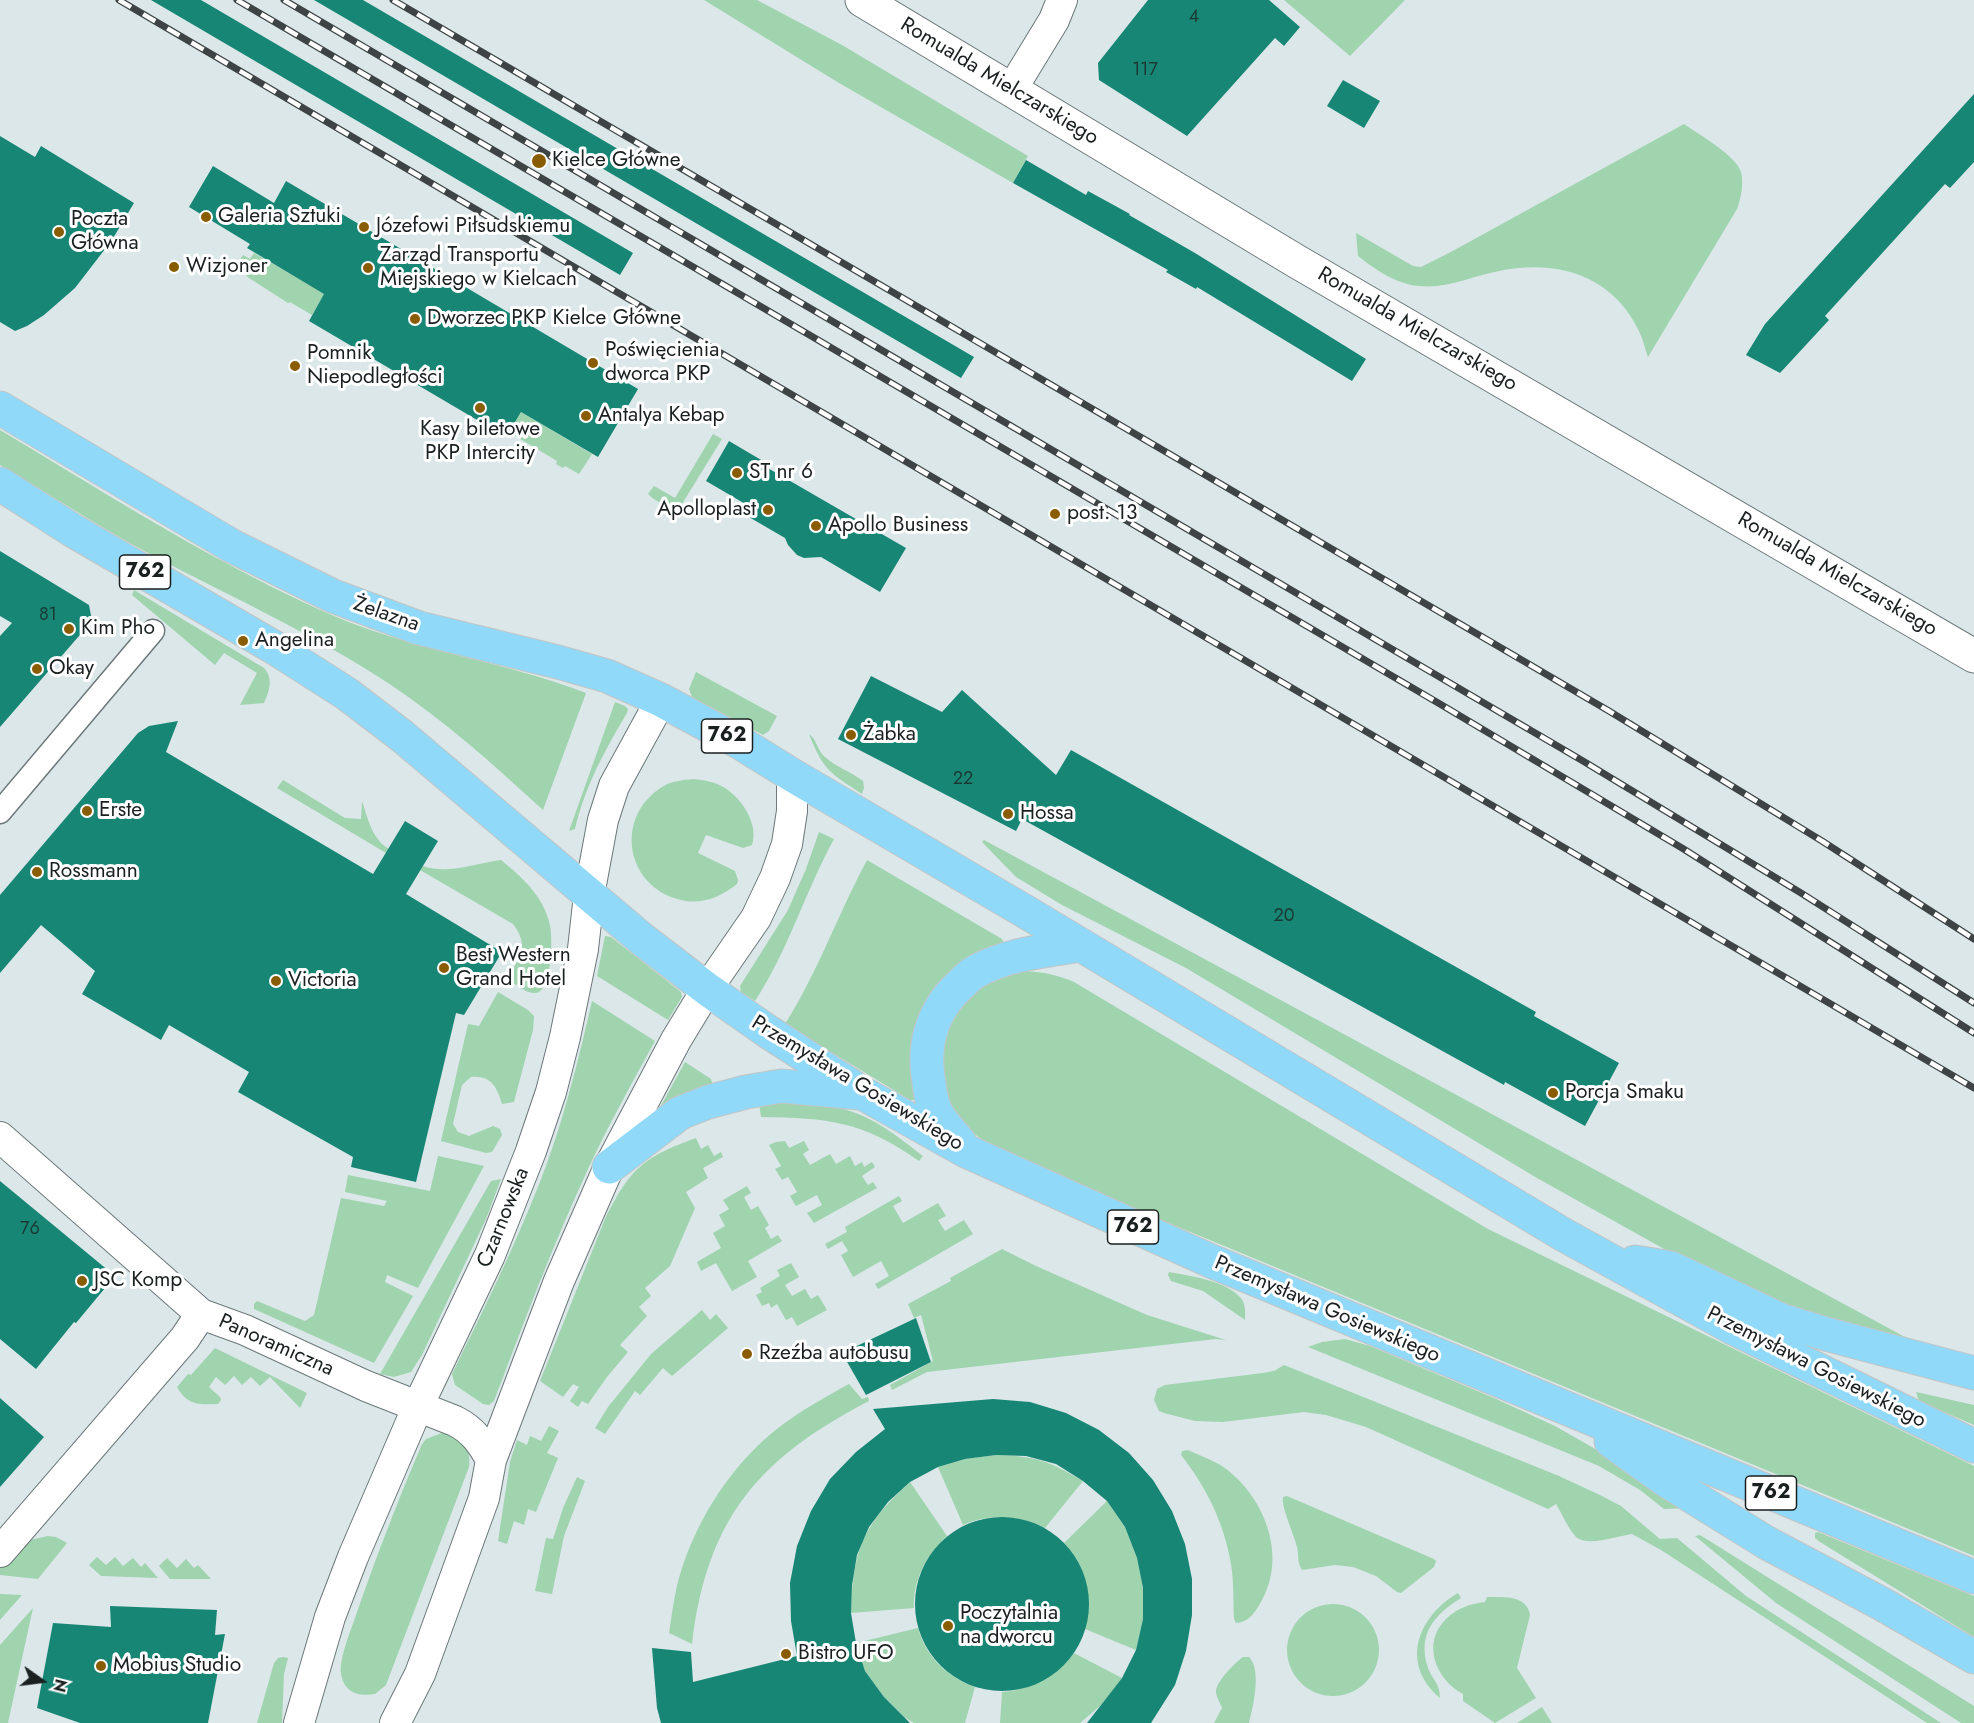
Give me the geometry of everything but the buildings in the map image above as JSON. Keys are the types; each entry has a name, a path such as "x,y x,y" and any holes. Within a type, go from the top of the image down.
{"main road":[{"name":"Żelazna","path":"0,408 232,546 333,596 419,628 607,676 661,700 739,742 792,775"},
{"name":"762","path":"0,484 72,530 275,648 347,694 402,736 643,940 707,989"},
{"name":"Przemysława Gosiewskiego","path":"792,775 1081,945 1473,1182 1733,1328 1974,1446"},
{"path":"966,1151 935,1111 930,1091 926,1067 927,1042 935,1017 949,995 973,973 998,961 1081,945"},
{"name":"Przemysława Gosiewskiego","path":"707,989 864,1094 966,1151 1210,1261 1974,1577"},
{"path":"609,1167 680,1113 708,1102 781,1086 864,1094"},
{"path":"1604,1256 1671,1268 1781,1320 1974,1373"},
{"path":"1568,1410 1667,1481 1767,1543 1882,1604 1974,1657"}],"street":[{"name":"Romualda Mielczarskiego","path":"862,0 1296,261 1974,656"},
{"path":"1012,89 1054,20 1062,0"},
{"path":"0,812 153,631"},
{"name":"Czarnowska","path":"299,1723 336,1601 418,1406 490,1255 534,1141 551,1092 565,1036 583,949 589,895 603,820 614,786 661,700"},
{"path":"395,1723 420,1674 484,1498 492,1460 559,1281 609,1167 664,1062 707,989 756,918 775,878 787,844 792,811 792,775"},
{"path":"0,1137 201,1314"},
{"name":"Panoramiczna","path":"0,1552 185,1338 201,1314 244,1330 366,1386 455,1421 468,1428 492,1460"}],"green space":[{"path":"704,0 757,0 842,45 1028,156 1013,183 839,83"},
{"path":"1284,0 1405,0 1350,56"},
{"path":"1684,124 1732,159 1741,172 1742,191 1737,209 1648,357 1640,334 1628,312 1614,296 1598,284 1581,276 1542,267 1521,268 1489,273 1439,286 1419,286 1394,279 1378,271 1358,256 1356,233 1413,266 1421,267"},
{"path":"254,253 325,294 312,315 288,303 249,278 236,266 243,255 250,259"},
{"path":"521,412 592,454 579,474 556,464 557,461 512,434 506,437"},
{"path":"0,430 206,552 334,616 396,638 523,672 586,693 543,810 449,728 388,683 300,631 129,543 0,465"},
{"path":"713,434 722,439 682,504 664,504 648,494 654,486 675,498"},
{"path":"134,590 264,668 270,681 264,703 240,705 257,673 224,653 215,665 132,595"},
{"path":"696,672 777,716 769,731 763,735 692,697 689,689"},
{"path":"615,702 625,706 628,709 627,713 596,769 575,829 569,831"},
{"path":"809,734 825,757 863,781 862,794 829,770 819,756"},
{"path":"693,779 714,783 731,793 748,813 754,837 752,845 743,848 706,835 698,853 735,871 738,880 737,884 724,893 703,901 681,900 662,893 648,881 638,866 632,850 632,833 637,815 647,800 666,785"},
{"path":"283,780 345,818 361,819 362,801 378,840 389,849 386,853 277,788"},
{"path":"819,832 834,839 787,942 755,1001 741,992 740,986 788,910"},
{"path":"984,840 1931,1351 1846,1330 1700,1269 1537,1178 1186,968 1062,905 1016,877 982,842"},
{"path":"501,860 534,892 547,915 551,933 550,964 545,984 541,991 535,993 524,990 507,978 519,958 522,945 513,924 420,870 423,866 452,869"},
{"path":"867,860 1002,939 1004,943 960,966 917,1097 914,1100 910,1100 785,1024 808,984"},
{"path":"605,936 611,937 681,992 682,997 668,1020 597,976"},
{"path":"1025,971 1050,974 1074,982 1488,1229 1974,1466 1974,1556 1111,1199 983,1140 962,1122 948,1098 941,1070 943,1042 953,1016 968,997 989,983"},
{"path":"498,992 534,1016 533,1030 514,1102 502,1104 495,1087 484,1078 471,1077 462,1085 453,1124 458,1132 469,1136 493,1126 500,1129 502,1135 492,1152 486,1153 441,1141 468,1024 479,1026"},
{"path":"592,1001 655,1041 605,1135 576,1196 539,1283 494,1401 489,1405 483,1404 455,1385 452,1374 509,1255 540,1182 569,1092"},
{"path":"685,1062 711,1079 713,1086 664,1108 661,1105"},
{"path":"774,1100 823,1105 851,1111 884,1128 923,1156 919,1161 880,1137 844,1124 761,1117 759,1102"},
{"path":"696,1138 701,1149 708,1145 714,1156 721,1152 723,1157 703,1168 708,1178 686,1192 695,1208 670,1266 645,1288 651,1296 639,1307 647,1316 620,1345 628,1352 588,1404 582,1401 578,1407 570,1401 579,1387 573,1384 563,1397 540,1381 605,1219 622,1188 640,1167 663,1152"},
{"path":"785,1141 789,1148 804,1141 809,1150 803,1154 810,1165 830,1154 836,1164 850,1156 855,1166 862,1162 864,1167 872,1162 875,1167 862,1176 868,1185 873,1182 877,1188 814,1223 807,1213 822,1205 817,1195 796,1206 790,1196 797,1192 788,1177 782,1180 775,1169 781,1166 769,1145"},
{"path":"438,1156 484,1166 418,1288 387,1275 385,1282 413,1296 374,1363 254,1309 257,1301 305,1321 314,1315 341,1198 384,1206 387,1201 345,1192 348,1175 430,1191"},
{"path":"501,1179 486,1219 422,1355 411,1372 394,1377 380,1374 491,1181"},
{"path":"747,1186 751,1193 744,1197 751,1210 758,1206 769,1225 765,1228 771,1239 778,1235 782,1241 748,1261 757,1277 732,1291 716,1263 701,1271 697,1262 721,1248 713,1233 725,1226 719,1215 729,1209 723,1200"},
{"path":"899,1196 902,1201 893,1206 903,1223 938,1203 946,1216 938,1220 945,1231 964,1220 973,1234 878,1289 875,1284 889,1276 881,1261 853,1277 841,1255 848,1251 842,1241 828,1249 825,1244 847,1232 845,1227"},
{"path":"1002,1249 1147,1315 1226,1340 1216,1339 927,1372 892,1390 890,1385 933,1361 921,1315 914,1318 908,1304 951,1281 950,1278"},
{"path":"791,1263 799,1277 785,1285 792,1296 805,1289 811,1299 818,1295 827,1310 797,1326 792,1317 786,1320 777,1304 771,1308 769,1303 762,1306 756,1295 762,1292 760,1288 780,1276 777,1270"},
{"path":"1169,1272 1206,1280 1233,1291 1243,1302 1245,1320 1203,1291 1171,1281"},
{"path":"702,1310 710,1320 716,1314 728,1328 672,1376 663,1368 640,1395 635,1391 605,1434 595,1428 608,1407 651,1354"},
{"path":"1345,1339 1370,1346 1555,1426 1620,1463 1690,1508 1664,1509 1640,1490 1599,1466 1308,1347 1322,1342"},
{"path":"215,1348 307,1393 300,1408 270,1377 260,1386 251,1377 242,1385 234,1376 225,1385 216,1377 209,1387 220,1397 218,1404 199,1404 189,1401 177,1387"},
{"path":"1284,1365 1559,1476 1621,1506 1660,1539 1677,1538 1746,1596 1941,1723 1927,1723 1661,1550 1632,1534 1595,1541 1581,1540 1573,1533 1556,1504 1548,1509 1366,1427 1326,1415 1304,1412 1223,1422 1195,1421 1159,1411 1154,1400 1157,1389 1165,1385 1263,1373 1274,1371"},
{"path":"849,1384 862,1399 868,1397 869,1401 797,1445 769,1470 745,1497 726,1527 711,1561 699,1600 692,1644 669,1633 679,1578 685,1559 712,1503 736,1469 750,1453 784,1423"},
{"path":"1916,1392 1974,1405 1974,1425 1919,1401"},
{"path":"549,1426 559,1431 547,1453 558,1458 536,1512 528,1509 524,1525 514,1521 507,1544 498,1541 510,1462 517,1440 527,1445 530,1436 541,1441"},
{"path":"442,1433 455,1437 464,1444 469,1454 469,1467 386,1685 375,1694 358,1694 345,1685 341,1674 346,1643 422,1444 426,1439"},
{"path":"1188,1450 1222,1466 1237,1478 1260,1509 1267,1526 1272,1545 1269,1582 1255,1612 1241,1622 1236,1623 1234,1619 1232,1571 1224,1534 1199,1480 1181,1455 1182,1451"},
{"path":"996,1455 1032,1458 1061,1469 1083,1481 1045,1528 1025,1520 1004,1517 973,1521 963,1525 938,1467 965,1459"},
{"path":"577,1477 585,1481 564,1536 552,1594 535,1591 546,1538 553,1539 563,1508"},
{"path":"910,1482 947,1536 922,1569 916,1587 914,1608 851,1613 854,1572 864,1540 871,1525 881,1512"},
{"path":"1287,1496 1434,1559 1436,1561 1434,1567 1401,1593 1376,1576 1353,1567 1335,1565 1302,1570 1284,1507 1283,1497"},
{"path":"1107,1501 1125,1527 1137,1558 1143,1588 1143,1619 1136,1650 1085,1629 1088,1605 1086,1583 1078,1562 1064,1543"},
{"path":"1818,1532 1974,1596 1974,1637 1820,1542 1815,1538 1815,1533"},
{"path":"1700,1535 1974,1706 1974,1723 1961,1723 1776,1603 1695,1536"},
{"path":"48,1536 56,1537 67,1543 38,1579 0,1575 0,1568 25,1541"},
{"path":"97,1557 106,1565 115,1557 123,1566 133,1558 141,1567 145,1563 158,1578 101,1576 89,1565"},
{"path":"167,1558 177,1568 186,1559 194,1568 198,1565 211,1579 170,1579 159,1566"},
{"path":"1458,1593 1461,1598 1443,1611 1426,1635 1425,1656 1428,1668 1438,1685 1440,1698 1428,1685 1420,1671 1417,1656 1419,1642 1432,1615"},
{"path":"0,1594 22,1595 0,1620"},
{"path":"1487,1597 1514,1598 1528,1608 1530,1615 1517,1668 1536,1698 1495,1723 1463,1701 1463,1694 1445,1680 1435,1660 1433,1650 1438,1629 1446,1619 1464,1607 1485,1602"},
{"path":"1333,1604 1351,1607 1366,1617 1376,1632 1379,1650 1376,1668 1366,1683 1351,1693 1333,1696 1315,1693 1300,1683 1290,1668 1287,1650 1290,1632 1300,1617 1315,1607"},
{"path":"33,1608 8,1723 0,1723 0,1645"},
{"path":"918,1628 926,1648 939,1665 955,1678 975,1687 965,1723 914,1723 904,1717 884,1697 865,1671 856,1643"},
{"path":"1074,1653 1122,1678 1101,1705 1080,1723 1000,1723 1002,1692 1033,1685 1059,1669"},
{"path":"1243,1657 1249,1657 1253,1663 1256,1679 1249,1723 1214,1723 1222,1708 1216,1693 1219,1684"},
{"path":"278,1658 288,1658 284,1674 282,1723 257,1723 274,1663"},
{"path":"1542,1707 1552,1723 1517,1723"}],"railway":[{"path":"119,0 1974,1088"},
{"path":"237,0 1440,704 1682,848 1974,1033"},
{"path":"284,0 1583,761 1801,893 1974,1003"},
{"path":"393,0 1609,711 1822,841 1974,939"}],"place":[{"name":"Kielce Główne","path":"539,161"},
{"name":"Galeria Sztuki","path":"206,217"},
{"name":"Józefowi Piłsudskiemu","path":"364,227"},
{"name":"Poczta Główna","path":"59,232"},
{"name":"Wizjoner","path":"174,267"},
{"name":"Zarząd Transportu Miejskiego w Kielcach","path":"368,268"},
{"name":"Dworzec PKP Kielce Główne","path":"415,319"},
{"name":"Poświęcienia dworca PKP","path":"593,363"},
{"name":"Pomnik Niepodległości","path":"295,366"},
{"name":"Kasy biletowe PKP Intercity","path":"480,408"},
{"name":"Antalya Kebap","path":"586,416"},
{"name":"ST nr 6","path":"737,473"},
{"name":"Apolloplast","path":"768,510"},
{"name":"post. 13","path":"1055,514"},
{"name":"Apollo Business","path":"816,526"},
{"name":"Kim Pho","path":"69,629"},
{"name":"Angelina","path":"243,641"},
{"name":"Okay","path":"37,669"},
{"name":"Żabka","path":"851,735"},
{"name":"Erste","path":"87,811"},
{"name":"Hossa","path":"1008,814"},
{"name":"Rossmann","path":"37,872"},
{"name":"Best Western Grand Hotel","path":"444,968"},
{"name":"Victoria","path":"276,981"},
{"name":"Porcja Smaku","path":"1553,1093"},
{"name":"JSC Komp","path":"82,1281"},
{"name":"Rzeźba autobusu","path":"747,1354"},
{"name":"Poczytalnia na dworcu","path":"948,1626"},
{"name":"Bistro UFO","path":"786,1654"},
{"name":"Mobius Studio","path":"101,1666"}]}
